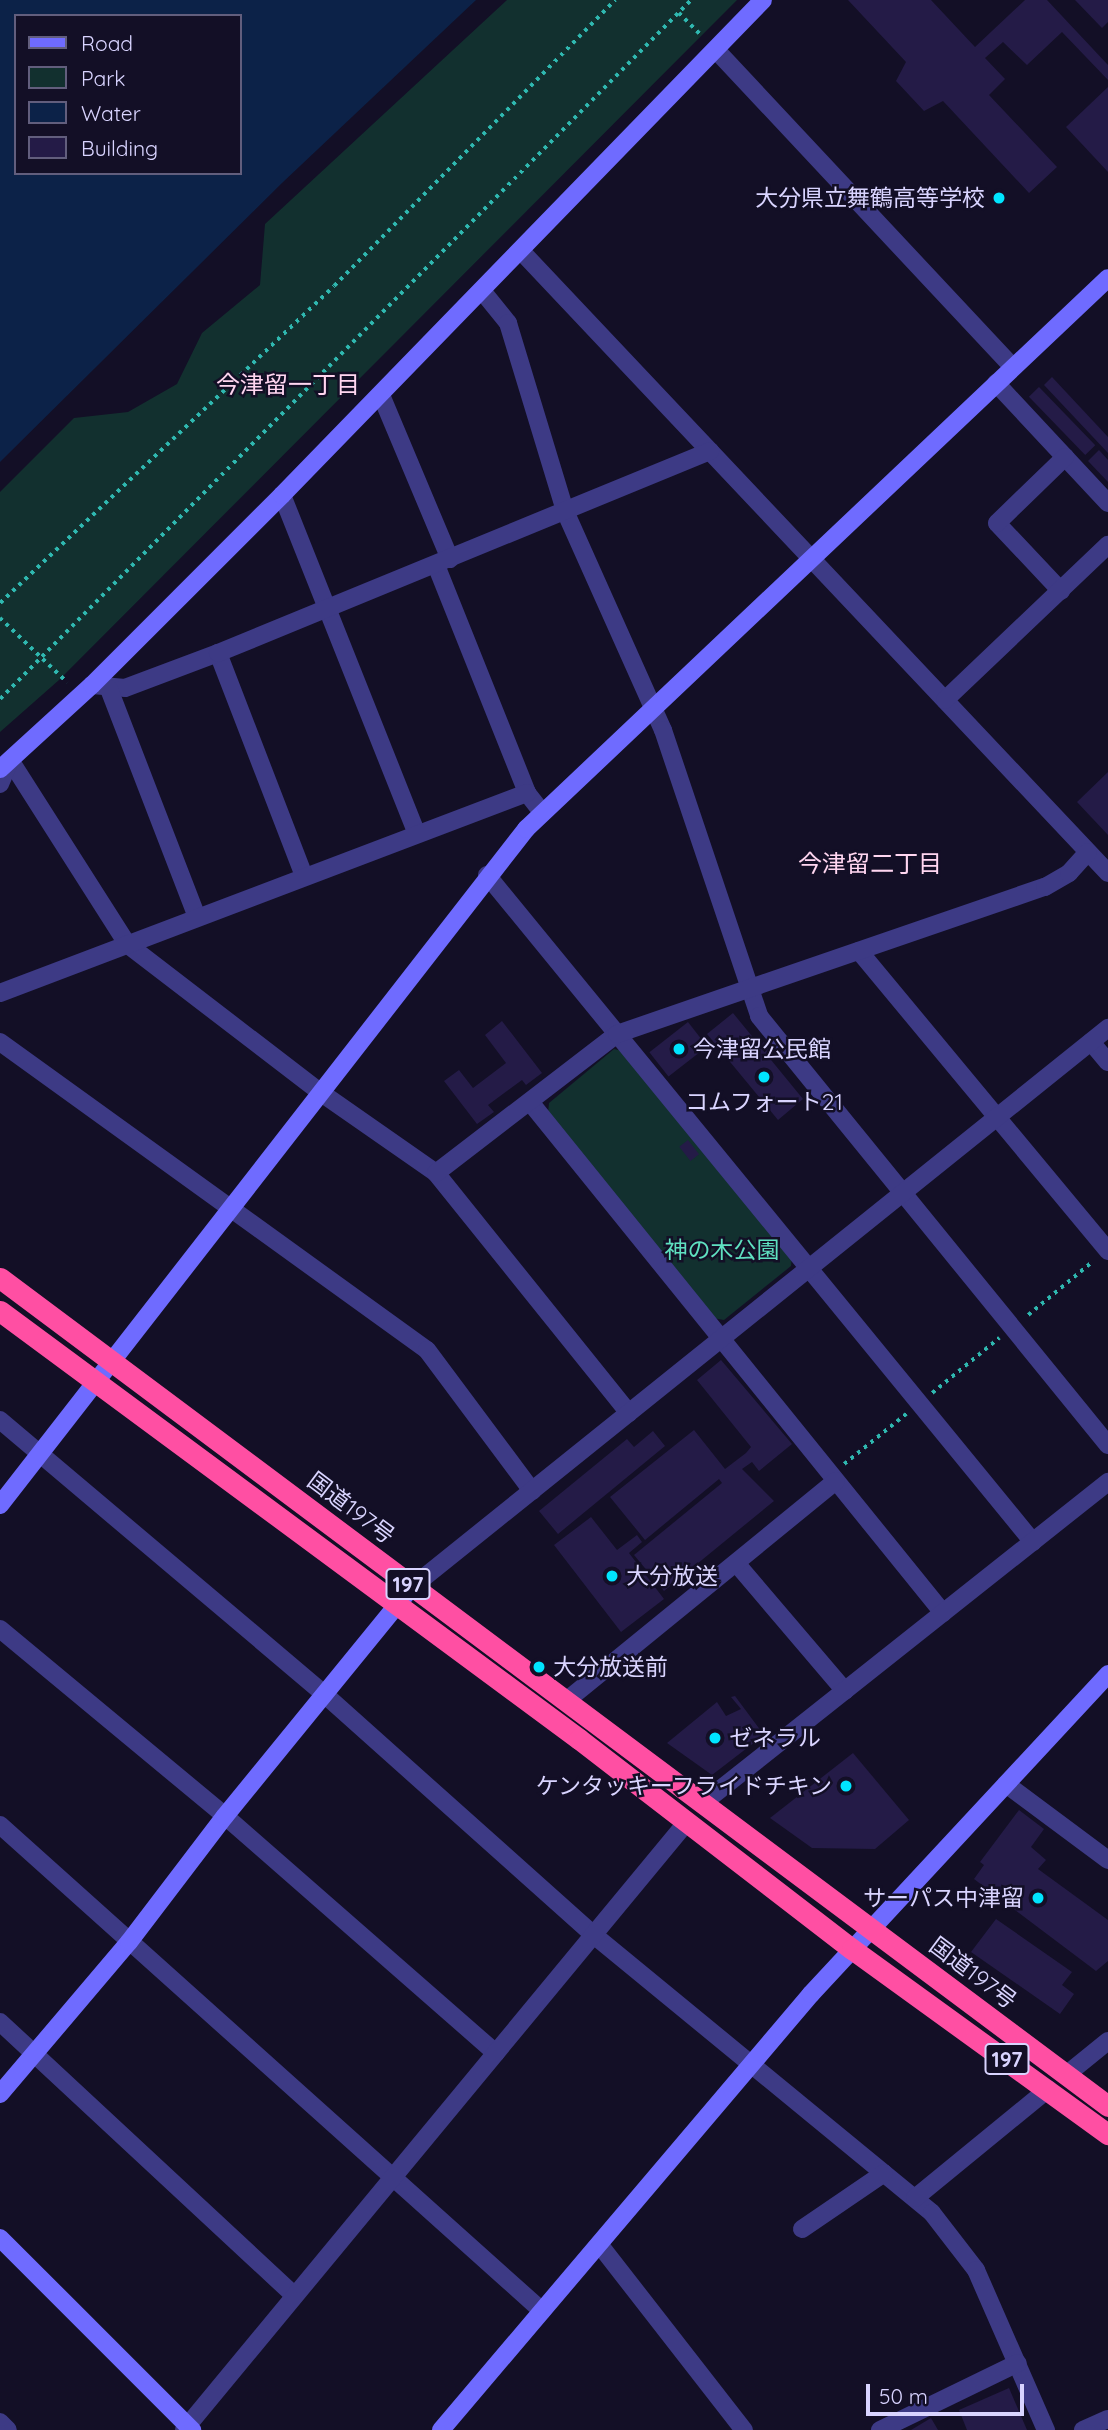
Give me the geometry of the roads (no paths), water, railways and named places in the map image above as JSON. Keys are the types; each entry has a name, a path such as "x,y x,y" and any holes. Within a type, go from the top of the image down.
{"highway":[{"name":"国道197号","path":"0,1278 113,1359 412,1587 1108,2106"},
{"name":"197","path":"0,1311 852,1949 1108,2134"}],"street":[{"path":"0,785 5,765 94,690 282,495 522,253 764,0"},
{"path":"716,50 1013,367"},
{"path":"522,253 1108,873"},
{"path":"0,1506 487,875 542,812 1108,278"},
{"path":"483,292 508,323 565,511 652,706 759,1016 1108,1445"},
{"path":"996,383 1108,503"},
{"path":"381,395 527,793 542,812"},
{"path":"94,690 125,688 218,653 710,451"},
{"path":"1061,591 997,523 1065,457"},
{"path":"282,495 416,832"},
{"path":"945,700 1108,545"},
{"path":"218,653 304,876"},
{"path":"94,690 197,917"},
{"path":"5,765 127,944 320,1092 436,1173 629,1413"},
{"path":"0,993 416,832 527,793"},
{"path":"436,1173 617,1034 1045,887 1069,873 1088,852"},
{"path":"487,875 1033,1542"},
{"path":"859,951 1105,1253"},
{"path":"0,2094 129,1942 323,1693 412,1587 1108,1028"},
{"path":"0,1042 427,1350 532,1491"},
{"path":"1091,1042 1108,1062"},
{"path":"530,1102 943,1613"},
{"path":"0,1420 38,1456 323,1693 594,1936 938,2218 969,2260 1018,2363 1046,2430"},
{"path":"566,1701 736,1563 834,1478"},
{"path":"703,1803 1108,1482"},
{"path":"736,1563 845,1691"},
{"path":"0,1629 225,1816 496,2053"},
{"path":"441,2430 852,1949 1108,1674"},
{"path":"1006,1784 1108,1860"},
{"path":"0,2238 188,2428 294,2295 686,1823"},
{"path":"0,1825 541,2311"},
{"path":"0,2022 294,2295"},
{"path":"1066,2075 1108,2041"},
{"path":"915,2199 1048,2089"},
{"path":"803,2230 884,2173"},
{"path":"599,2244 744,2430"},
{"path":"880,2430 1018,2363"},
{"path":"1083,2430 1108,2419"},
{"path":"0,2421 8,2430"}],"water":[{"path":"0,0 476,0 282,183 0,462"}],"place":[{"name":"大分県立舞鶴高等学校","path":"999,198"},
{"name":"今津留公民館","path":"679,1049"},
{"name":"コムフォート21","path":"764,1077"},
{"name":"大分放送","path":"612,1576"},
{"name":"大分放送前","path":"539,1667"},
{"name":"ゼネラル","path":"715,1738"},
{"name":"ケンタッキーフライドチキン","path":"846,1786"},
{"name":"サーパス中津留","path":"1038,1898"}],"district":[{"name":"今津留一丁目","path":"288,385"},
{"name":"今津留二丁目","path":"870,864"}],"park label":[{"name":"神の木公園","path":"722,1250"}]}
